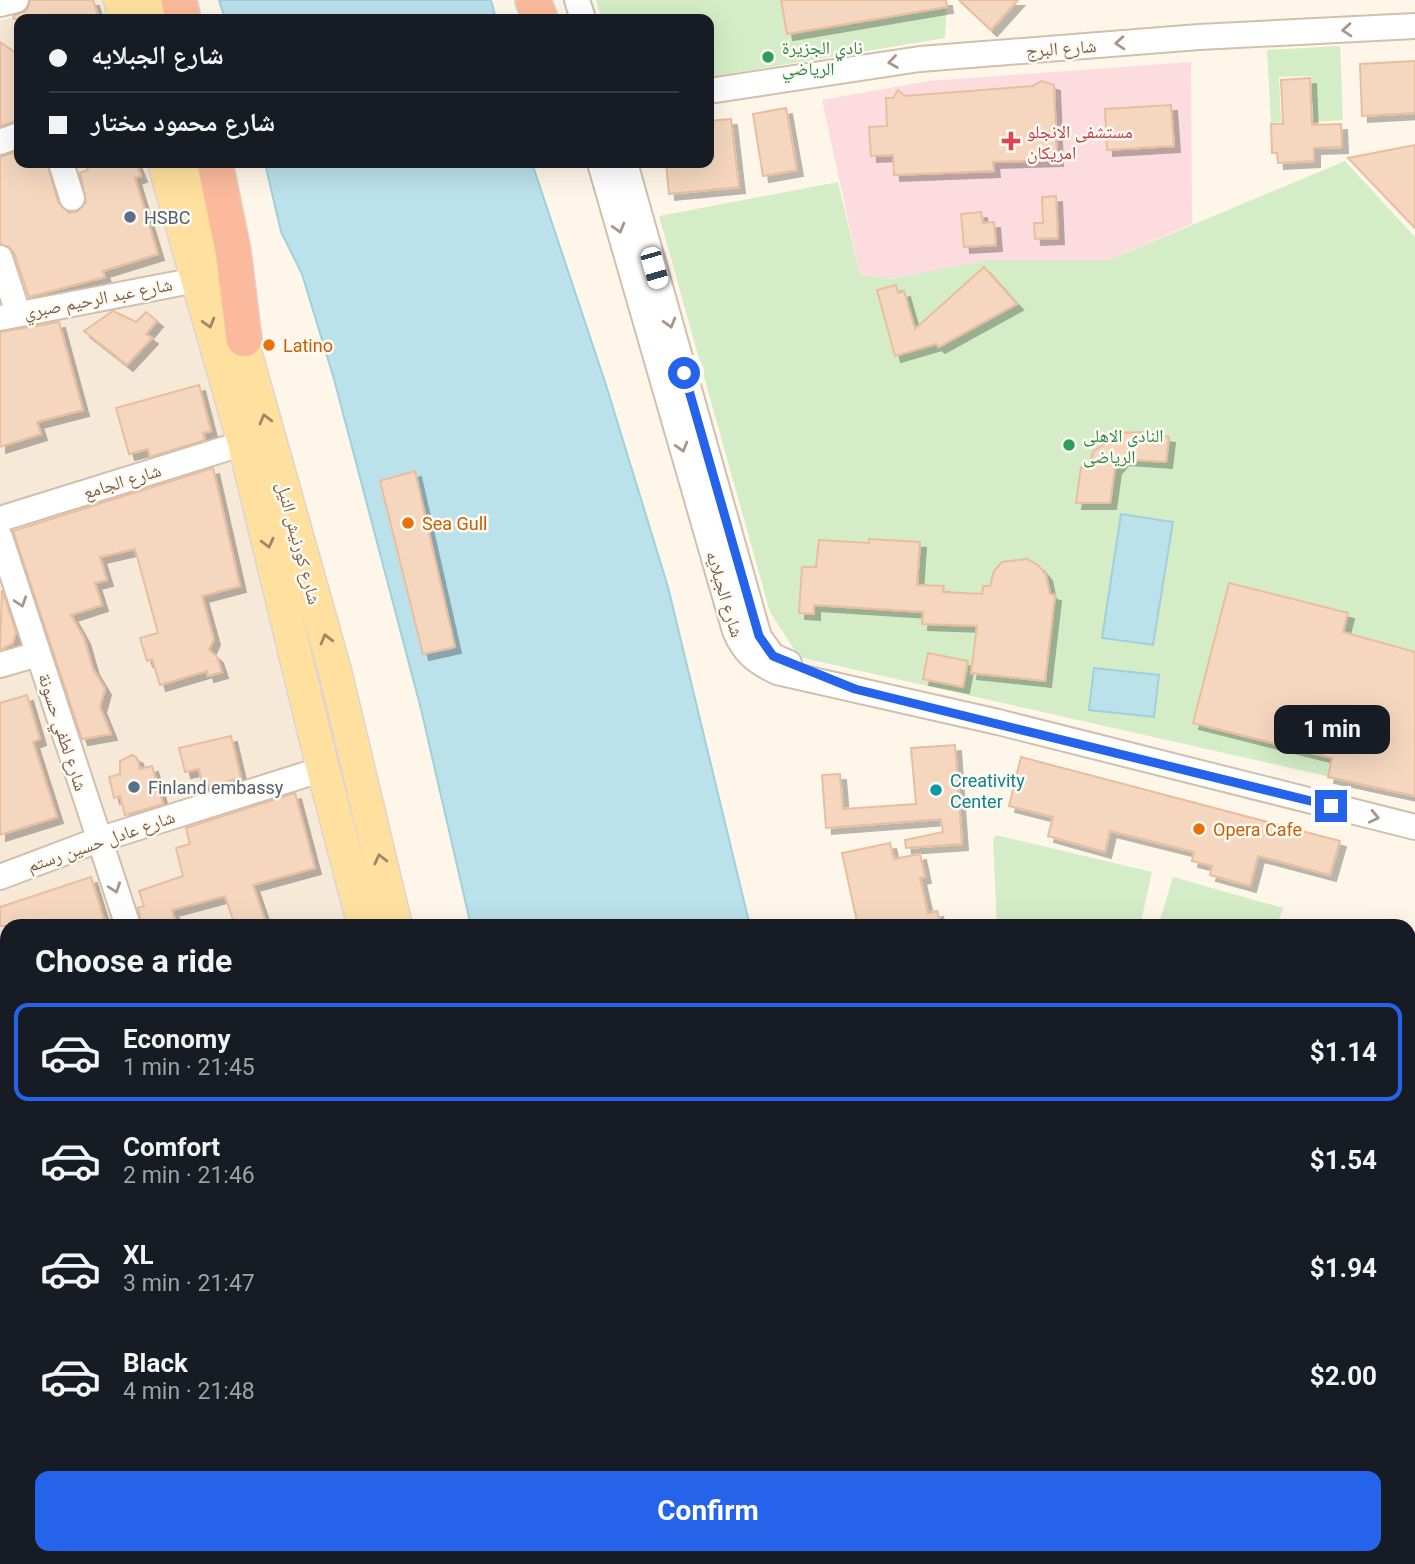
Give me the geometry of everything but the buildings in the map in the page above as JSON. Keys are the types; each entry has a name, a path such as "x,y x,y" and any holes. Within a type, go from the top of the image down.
{"highway":[{"path":"216,168 233,251 244,339"}],"main road":[{"name":"شارع كورنيش النيل","path":"165,168 244,443 362,919"},
{"name":"شارع كورنيش النيل","path":"193,168 222,275 244,339 335,671 394,919"}],"street":[{"path":"0,4 16,0"},
{"name":"شارع البرج","path":"714,90 920,59 1199,37 1415,26"},
{"path":"63,168 72,198"},
{"name":"شارع الجبلايه","path":"601,168 740,644 758,663 777,672 855,689"},
{"name":"شارع الجبلايه","path":"626,168 759,636 773,656 855,689"},
{"path":"0,258 9,315"},
{"name":"شارع عبد الرحيم صبري","path":"9,315 196,280"},
{"name":"شارع الجامع","path":"0,519 244,443"},
{"name":"شارع لطفي حسونة","path":"0,537 126,919"},
{"path":"0,665 38,654"},
{"path":"855,689 1415,827"},
{"name":"شارع عادل حسين رستم","path":"0,877 99,840 323,769"}],"shaded area":[{"path":"77,0 110,0 114,14 26,14"},
{"path":"14,17 14,168 154,168 316,782 346,919 0,919 0,21"},
{"name":"مستشفى الانجلو امريكان","path":"1191,62 1192,224 1109,260 987,260 891,279 860,275 822,100 928,81"}],"green space":[{"name":"نادي الجزيرة الرياضي","path":"596,0 947,0 945,38 714,76 714,14 600,14"},
{"path":"1340,46 1343,120 1314,122 1311,76 1279,77 1281,122 1271,123 1267,50"},
{"name":"النادى الاهلى الرياضى","path":"1345,161 1415,237 1415,796 799,657 770,612 659,216 838,182 860,275 891,279 987,260 1109,260"},
{"path":"996,835 1152,872 1142,919 997,919 993,840"},
{"path":"1173,877 1283,908 1279,919 1160,919"}],"water":[{"path":"219,0 491,0 495,14 223,14"},
{"path":"266,168 534,168 606,385 668,587 748,919 469,919 421,709 334,379 302,274 281,232"},
{"path":"1121,514 1173,522 1153,645 1102,638"},
{"path":"1094,668 1159,675 1154,717 1089,710"}],"place":[{"name":"نادي الجزيرة الرياضي","path":"768,57"},
{"name":"مستشفى الانجلو امريكان","path":"1011,141"},
{"name":"HSBC","path":"130,217"},
{"name":"Latino","path":"269,345"},
{"name":"النادى الاهلى الرياضى","path":"1069,445"},
{"name":"Sea Gull","path":"408,523"},
{"name":"Finland embassy","path":"134,787"},
{"name":"Creativity Center","path":"936,790"},
{"name":"Opera Cafe","path":"1199,829"}],"route":[{"path":"684,373 759,636 764,647 773,656 855,689 1331,806"}]}
